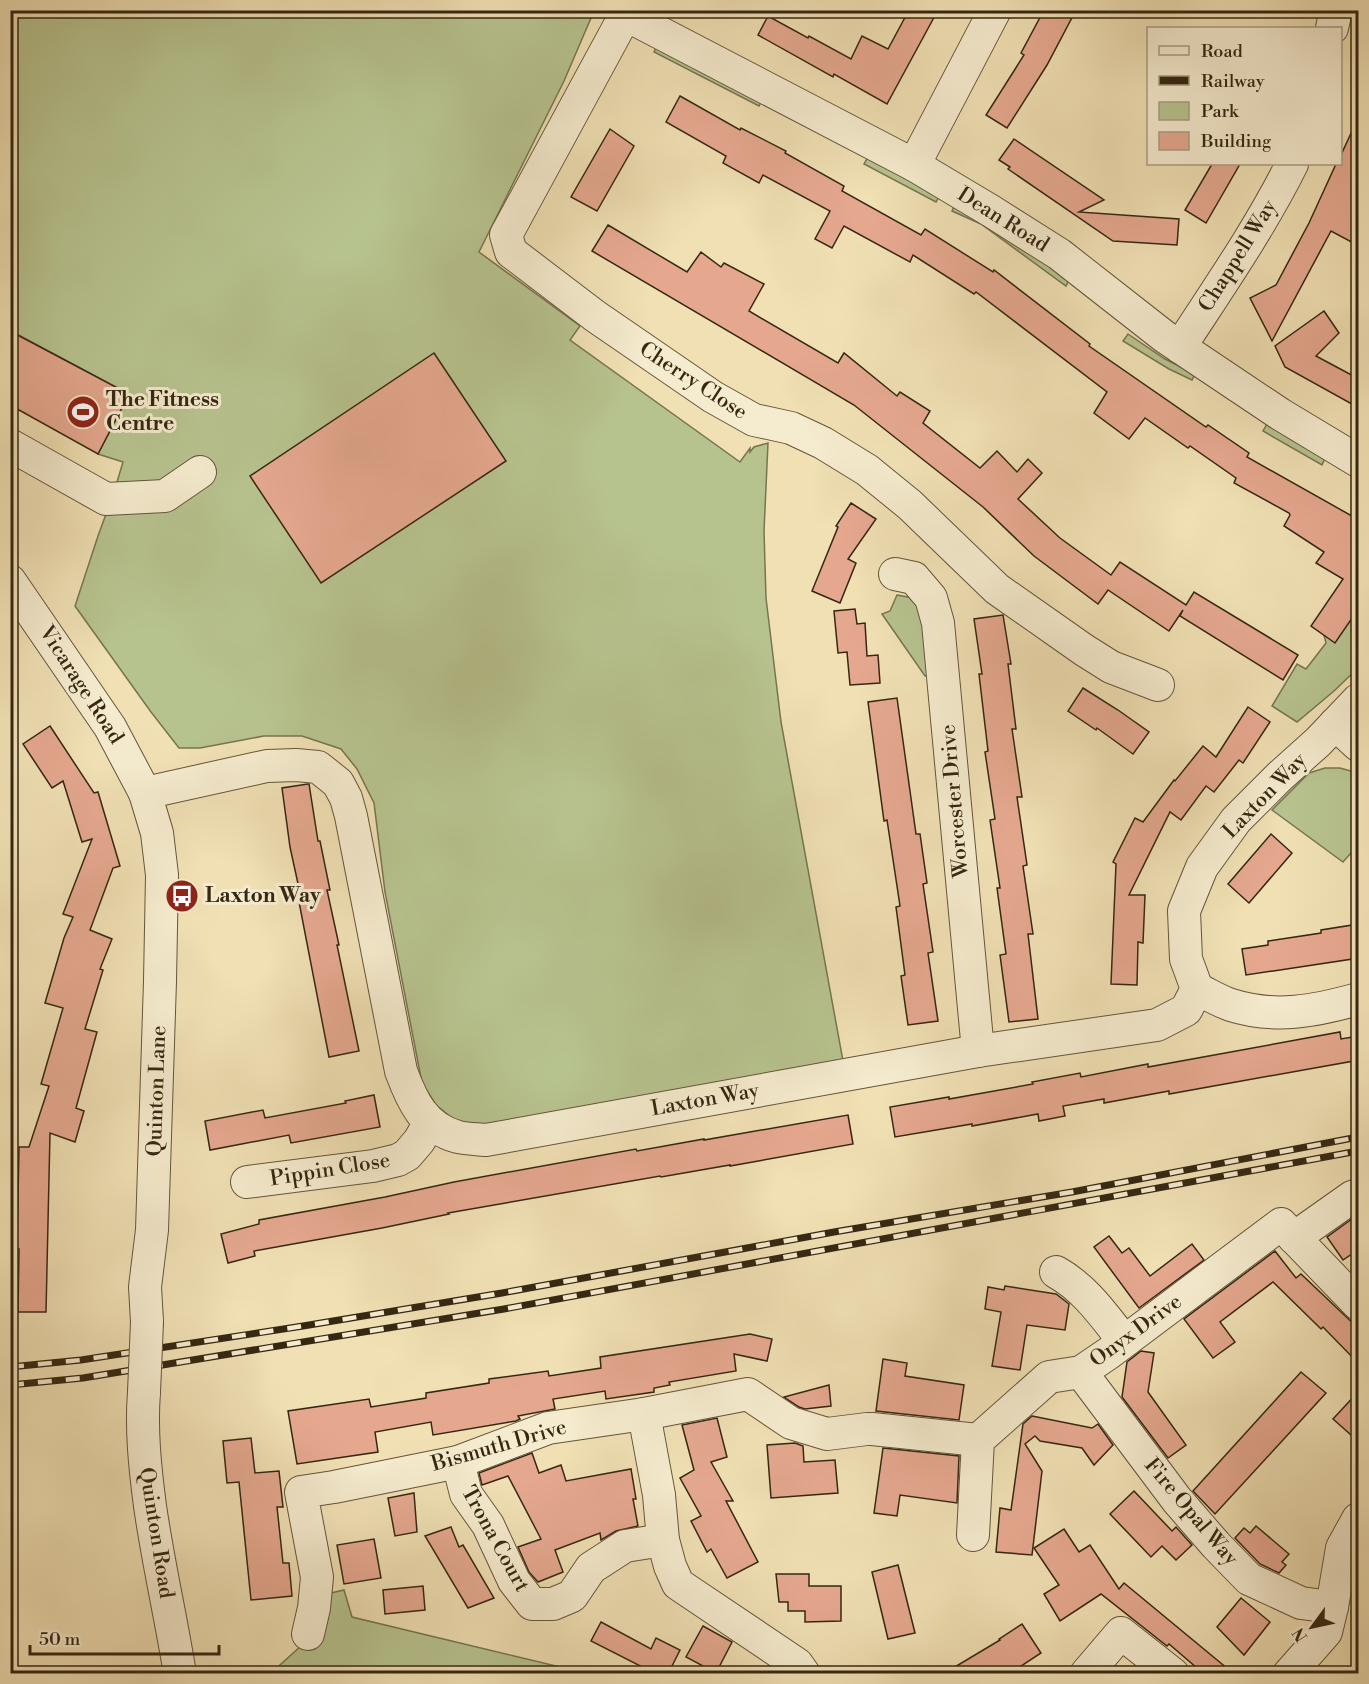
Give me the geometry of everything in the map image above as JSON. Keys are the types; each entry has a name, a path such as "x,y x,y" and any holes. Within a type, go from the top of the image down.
{"street":[{"path":"914,165 994,10"},
{"path":"1332,27 1336,10"},
{"name":"Dean Road","path":"627,13 914,165 1059,254 1165,337 1280,414 1359,461"},
{"name":"Cherry Close","path":"627,13 506,235 511,252 595,316 713,397 754,420 791,428 867,471 910,505 1006,596 1111,667 1158,685"},
{"name":"Chappell Way","path":"1180,347 1274,199 1291,165"},
{"path":"10,445 106,499 165,496 200,472"},
{"name":"Worcester Drive","path":"895,574 914,578 931,598 938,623 978,1051"},
{"name":"Vicarage Road","path":"10,581 110,727 145,793"},
{"name":"Laxton Way","path":"145,793 267,766 318,767 338,783 346,798 351,816 401,1071 417,1107 430,1122 440,1130 459,1137 486,1140 978,1051 1156,1025 1186,1010 1197,989 1186,959 1184,910 1202,867 1236,820 1359,700"},
{"path":"1335,724 1359,745"},
{"name":"Quinton Lane","path":"144,1392 147,1322 145,1287 152,1230 162,875 157,833 145,793"},
{"path":"1197,989 1229,1004 1250,1010 1280,1014 1325,1008 1359,999"},
{"name":"Pippin Close","path":"247,1182 373,1166 398,1160 413,1148 430,1122"},
{"path":"1294,1238 1352,1197 1359,1195"},
{"name":"Onyx Drive","path":"978,1440 1049,1377 1080,1372 1281,1224 1359,1304"},
{"path":"1056,1272 1069,1279 1081,1290 1124,1341"},
{"name":"Fire Opal Way","path":"1080,1372 1177,1500 1249,1579 1301,1602 1342,1589"},
{"name":"Quinton Road","path":"144,1392 142,1412 144,1463 157,1550 180,1674"},
{"name":"Bismuth Drive","path":"308,1634 318,1577 301,1492 458,1462 548,1428 644,1414 748,1394 791,1423 827,1434 869,1429 978,1440"},
{"path":"644,1414 659,1495 663,1540 678,1584 797,1664 804,1674"},
{"path":"973,1535 978,1440"},
{"name":"Trona Court","path":"458,1462 466,1494 488,1525 514,1581 532,1604 553,1604 572,1596 591,1568 625,1546 663,1540"},
{"path":"1289,1674 1326,1632 1342,1589 1342,1548 1359,1519"},
{"path":"1086,1674 1121,1633 1173,1674"}],"green space":[{"path":"10,11 594,11 564,81 479,252 580,326 570,340 740,462 750,448 750,452 754,447 768,443 764,531 766,598 781,722 843,1061 488,1129 457,1122 436,1105 422,1083 385,892 374,803 357,769 341,749 302,736 264,736 200,748 179,748 75,606 123,462 98,454 129,394 11,331"},
{"path":"657,46 762,100 759,106 654,52"},
{"path":"868,157 940,195 936,202 864,164"},
{"path":"955,204 1070,278 1066,286 981,224 952,211"},
{"path":"1128,334 1165,359 1195,374 1192,380 1123,341"},
{"path":"1267,424 1325,458 1322,465 1263,431"},
{"path":"897,595 918,599 934,674 925,676 882,614 890,611"},
{"path":"1358,608 1358,668 1297,722 1272,706 1297,664 1306,669 1326,643 1324,635"},
{"path":"1325,768 1340,768 1358,773 1358,845 1343,862 1272,810 1309,773"},
{"path":"344,1590 352,1617 585,1673 270,1674 313,1635 327,1594"}],"building":[{"path":"909,10 938,10 887,104 758,35 768,16 851,59 862,36 888,49"},
{"path":"1044,10 1076,10 1047,65 1007,128 986,115 1024,55 1021,53"},
{"path":"680,96 740,130 741,128 786,151 785,153 844,186 842,191 921,235 925,229 993,272 994,270 1090,344 1089,346 1206,427 1208,425 1249,453 1247,457 1359,520 1359,608 1335,643 1311,626 1343,579 1316,563 1324,552 1284,526 1289,513 1234,483 1236,478 1145,418 1129,439 1094,413 1107,392 976,292 974,294 913,255 910,262 844,226 832,248 815,239 830,211 763,175 759,183 723,163 726,156 666,122"},
{"path":"1359,116 1359,246 1331,231 1272,341 1250,298 1276,285 1309,223 1336,165 1342,165 1342,153"},
{"path":"610,129 634,146 597,211 571,197"},
{"path":"1014,139 1104,200 1079,212 1179,219 1177,245 1113,241 1008,169 1010,167 999,160"},
{"path":"1211,165 1239,165 1206,223 1185,210"},
{"path":"608,225 687,272 701,252 721,267 724,263 764,284 749,311 838,363 844,353 897,396 900,392 930,411 923,423 980,468 997,451 1017,472 1028,459 1042,473 1018,499 1060,538 1111,575 1120,562 1186,605 1194,592 1298,655 1283,680 1180,616 1183,610 1169,631 1108,590 1098,604 1034,556 983,507 854,405 592,251"},
{"path":"1324,311 1339,333 1316,356 1359,379 1359,408 1285,367 1275,346"},
{"path":"10,331 129,394 98,454 10,405"},
{"path":"434,353 506,461 321,583 250,476"},
{"path":"851,503 876,519 848,559 856,563 840,603 812,591 838,527 836,526"},
{"path":"855,609 857,624 865,623 867,656 878,655 880,683 850,685 847,652 838,653 834,611"},
{"path":"1003,615 1011,664 1008,664 1016,729 1012,729 1022,797 1017,797 1027,865 1023,866 1033,934 1028,934 1038,1019 1009,1022 1000,955 1006,954 997,888 1000,888 990,820 995,819 985,752 988,751 979,674 982,674 974,619"},
{"path":"1083,688 1149,732 1133,754 1097,728 1096,730 1068,711"},
{"path":"897,698 916,834 920,834 927,883 923,884 933,952 928,953 938,1021 908,1025 901,976 905,975 896,907 900,906 887,820 884,821 868,702"},
{"path":"1248,707 1270,722 1243,763 1239,760 1214,792 1206,786 1181,820 1170,812 1129,895 1145,895 1143,943 1138,942 1137,985 1111,984 1116,864 1113,862 1135,818 1143,822 1203,746 1216,757"},
{"path":"50,726 94,793 98,792 120,866 113,868 90,930 112,939 100,969 103,970 85,1029 97,1032 76,1108 84,1111 75,1142 50,1133 46,1312 18,1312 19,1147 29,1147 49,1086 41,1084 63,1008 45,1003 64,938 73,917 63,914 92,839 82,842 63,781 52,788 23,744"},
{"path":"309,784 318,841 320,841 330,890 327,890 339,945 337,945 359,1051 329,1057 299,902 302,902 290,847 282,788"},
{"path":"1271,834 1292,853 1249,903 1228,884"},
{"path":"1359,924 1359,958 1246,975 1242,949 1268,945 1268,941 1321,933 1321,930"},
{"path":"1340,1032 1341,1039 1359,1036 1359,1060 1169,1094 1169,1091 1104,1103 1104,1099 1063,1106 1065,1116 1039,1121 1038,1114 895,1137 890,1107 1033,1084 1032,1082 1080,1073 1081,1077 1148,1064 1148,1067"},
{"path":"374,1095 380,1127 291,1143 289,1135 210,1150 205,1121 263,1110 265,1118 346,1103 345,1101"},
{"path":"848,1115 853,1144 448,1213 382,1228 254,1251 255,1256 228,1263 221,1234 259,1224 259,1220 454,1182 636,1149 637,1151"},
{"path":"1356,1216 1359,1220 1359,1249 1343,1260 1327,1237"},
{"path":"1109,1236 1122,1253 1129,1248 1150,1276 1192,1244 1204,1260 1139,1308 1094,1247"},
{"path":"1275,1251 1296,1278 1301,1274 1359,1329 1359,1364 1323,1327 1321,1329 1273,1282 1220,1322 1235,1342 1213,1358 1184,1319"},
{"path":"1005,1286 1056,1294 1069,1304 1065,1330 1027,1325 1020,1370 992,1366 1001,1312 985,1309 988,1287 1004,1290"},
{"path":"750,1334 772,1339 767,1361 734,1354 736,1371 669,1382 670,1385 654,1388 654,1392 606,1399 605,1391 553,1399 555,1409 518,1416 520,1419 516,1421 433,1435 431,1422 375,1432 378,1452 297,1464 288,1411 369,1399 371,1407 426,1398 426,1393 489,1383 489,1379 548,1371 549,1376 601,1368 600,1357"},
{"path":"1141,1351 1154,1353 1148,1392 1186,1445 1168,1458 1122,1397 1127,1362"},
{"path":"883,1359 907,1363 905,1376 964,1385 959,1420 876,1411"},
{"path":"1301,1372 1326,1393 1215,1514 1193,1491"},
{"path":"829,1385 831,1406 805,1409 784,1397"},
{"path":"1359,1391 1359,1442 1333,1419"},
{"path":"1032,1416 1092,1428 1098,1424 1113,1445 1094,1465 1082,1448 1040,1441 1035,1436 1025,1444 1042,1471 1032,1555 996,1552 1000,1508 1011,1510 1023,1424"},
{"path":"717,1418 727,1457 711,1462 733,1501 726,1501 758,1562 727,1578 711,1549 707,1552 691,1521 701,1516 680,1478 694,1470 682,1425"},
{"path":"251,1438 255,1473 279,1471 283,1507 277,1507 283,1563 289,1563 292,1596 251,1600 239,1482 227,1483 223,1441"},
{"path":"795,1443 803,1446 804,1462 835,1460 838,1493 771,1498 767,1445"},
{"path":"883,1448 959,1456 957,1503 900,1495 897,1516 874,1513"},
{"path":"532,1453 539,1473 561,1465 566,1481 631,1469 638,1526 616,1531 601,1540 600,1533 555,1550 563,1572 538,1582 529,1572 518,1547 541,1539 508,1476 482,1485 479,1473"},
{"path":"1134,1491 1172,1531 1176,1527 1192,1545 1176,1560 1162,1546 1151,1557 1110,1514"},
{"path":"414,1493 417,1532 395,1536 388,1498"},
{"path":"1256,1526 1289,1554 1282,1562 1286,1565 1279,1573 1260,1564 1235,1538 1244,1528 1250,1533"},
{"path":"451,1527 459,1547 463,1545 494,1598 468,1608 425,1536"},
{"path":"1064,1529 1079,1552 1090,1545 1119,1589 1124,1583 1234,1674 1204,1674 1169,1644 1167,1646 1101,1594 1060,1621 1044,1594 1059,1585 1034,1548"},
{"path":"374,1539 381,1578 344,1584 337,1545"},
{"path":"898,1565 915,1633 888,1639 872,1572"},
{"path":"776,1574 809,1574 809,1586 841,1586 841,1621 805,1622 805,1611 788,1611 788,1602 779,1602"},
{"path":"423,1586 425,1610 385,1614 383,1590"},
{"path":"1241,1598 1270,1622 1244,1655 1217,1627"},
{"path":"601,1622 651,1649 656,1638 680,1650 668,1674 656,1674 591,1641"},
{"path":"1022,1624 1041,1653 1009,1674 943,1674 1000,1640"},
{"path":"703,1626 732,1642 716,1673 686,1657"}],"railway":[{"path":"10,1367 81,1360 502,1293 834,1232 1072,1192 1358,1137"},
{"path":"10,1385 83,1378 504,1309 1358,1151"}],"place":[{"name":"The Fitness Centre","path":"83,412"},
{"name":"Laxton Way","path":"182,896"}]}
